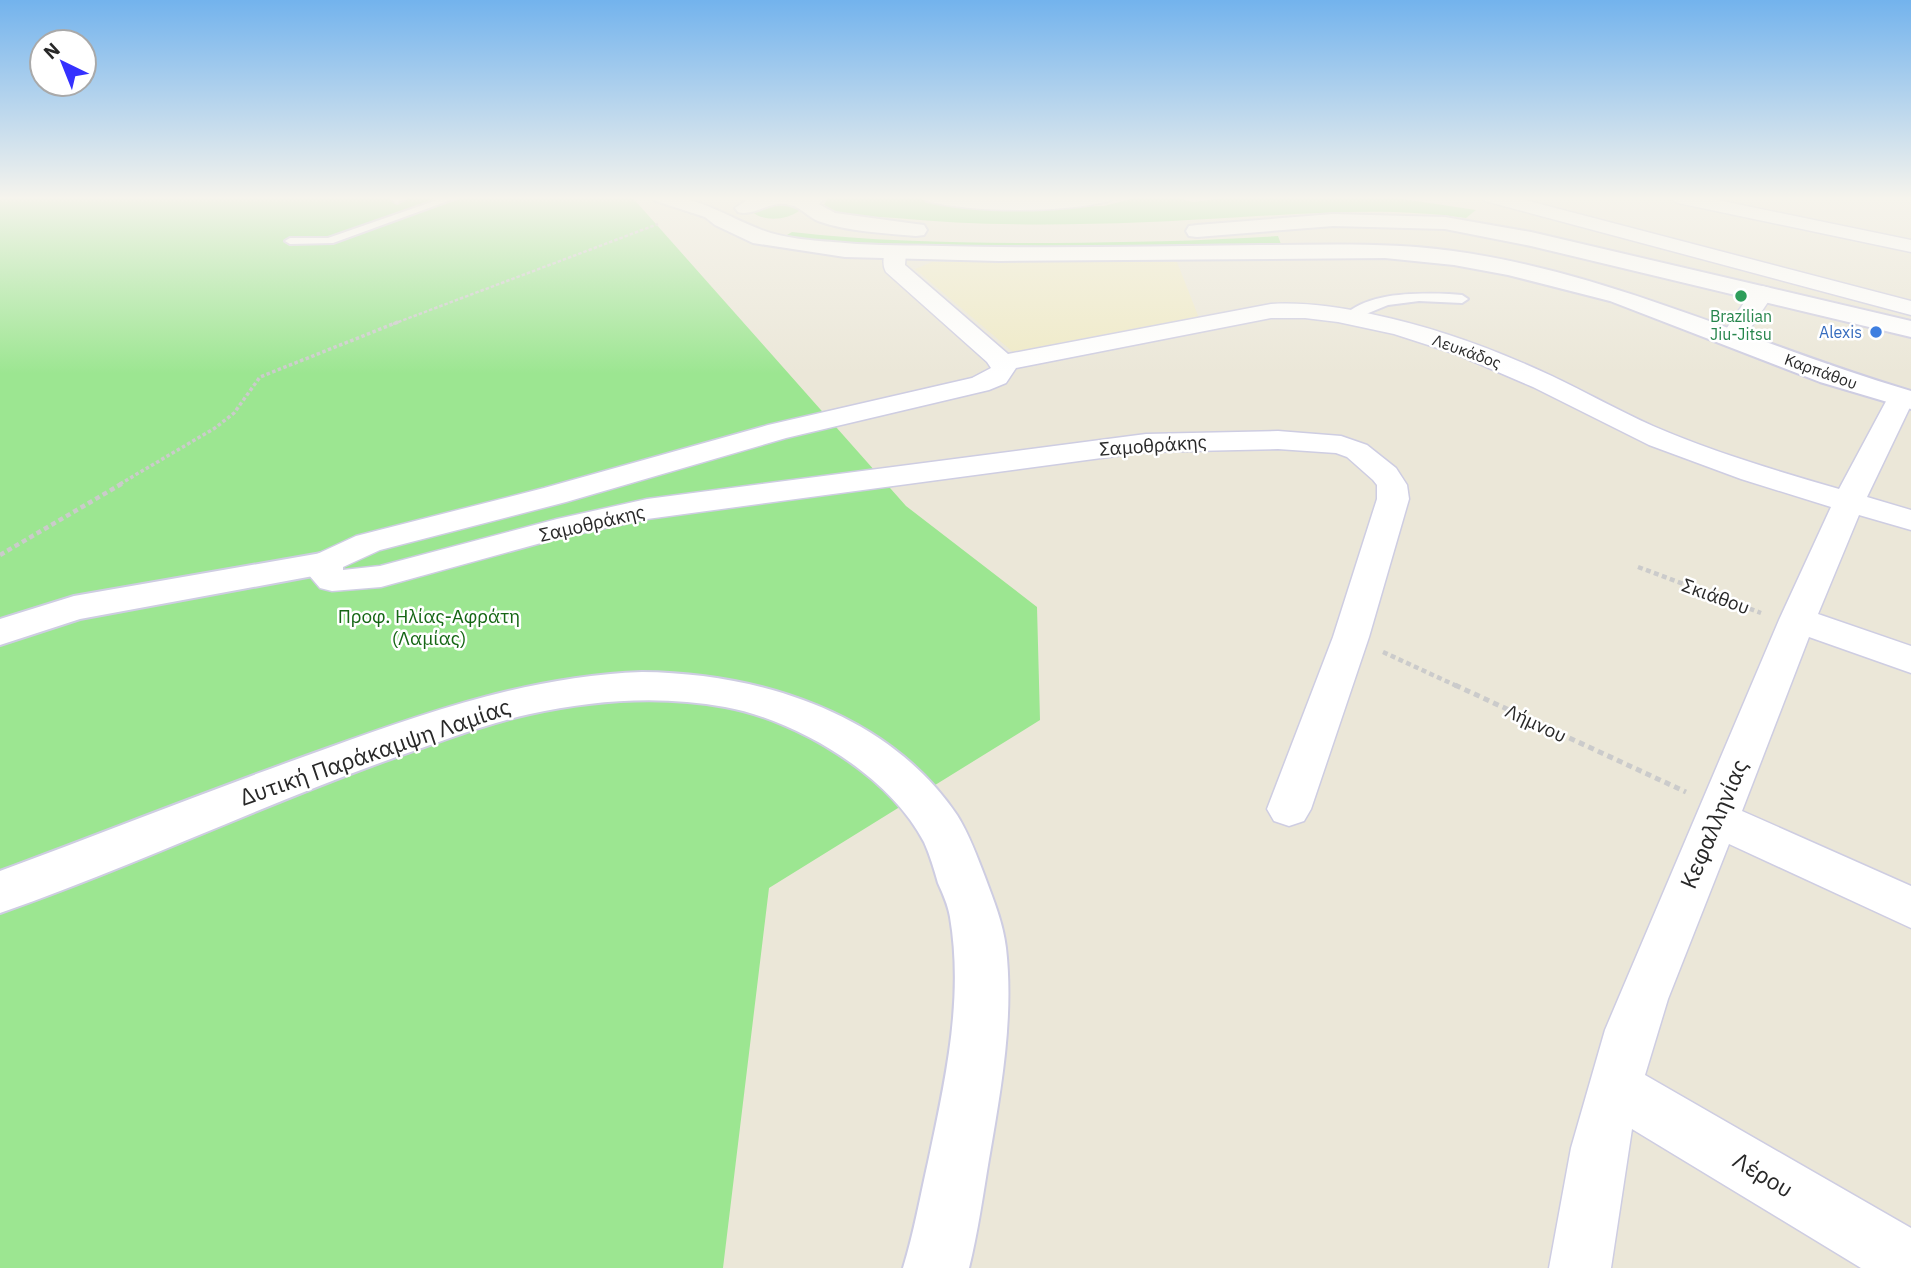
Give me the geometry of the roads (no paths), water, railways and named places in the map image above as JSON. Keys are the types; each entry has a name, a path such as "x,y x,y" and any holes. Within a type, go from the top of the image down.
{"main road":[{"name":"Καρπάθου","path":"1439,256 1509,268 1619,296 1830,376 1906,399"},
{"path":"1604,256 1911,328"},
{"path":"0,632 74,608 327,563"},
{"name":"Δυτική Παράκαμψη Λαμίας","path":"0,892 326,766 443,724 529,699 604,688 650,685 734,694 780,707 853,745 893,774 910,791 942,831 975,914 981,952 980,997 970,1105 936,1268"}],"street":[{"path":"895,256 894,267 1003,366 1062,371 1219,346 1268,331"},
{"path":"1715,256 1911,308"},
{"path":"1732,338 1762,293"},
{"name":"Λευκάδος","path":"1003,366 1271,311 1299,310 1349,317 1426,335 1472,351 1529,375 1599,412 1661,440 1911,520"},
{"name":"Σαμοθράκης","path":"1003,366 997,377 980,384 814,421 555,495 368,543 339,554 327,563 325,574 332,580 356,581 420,567 617,515 719,498 854,484 1114,446 1219,440 1323,442 1357,451 1385,474 1392,485 1393,499 1351,637 1289,809"},
{"name":"Κεφαλληνίας","path":"1580,1268 1594,1182 1615,1087 1631,1031 1662,949 1848,501 1906,399"},
{"path":"1796,623 1911,660"},
{"path":"1719,814 1911,908"},
{"name":"Λέρου","path":"1615,1087 1911,1263"}],"lane":[{"path":"1349,317 1363,308 1403,300 1438,297 1462,299"}],"place":[{"name":"Brazilian Jiu-Jitsu","path":"1741,296"},
{"name":"Alexis","path":"1876,332"}],"park label":[{"name":"Προφ. Ηλίας-Αφράτη (Λαμίας)","path":"429,627"}]}
